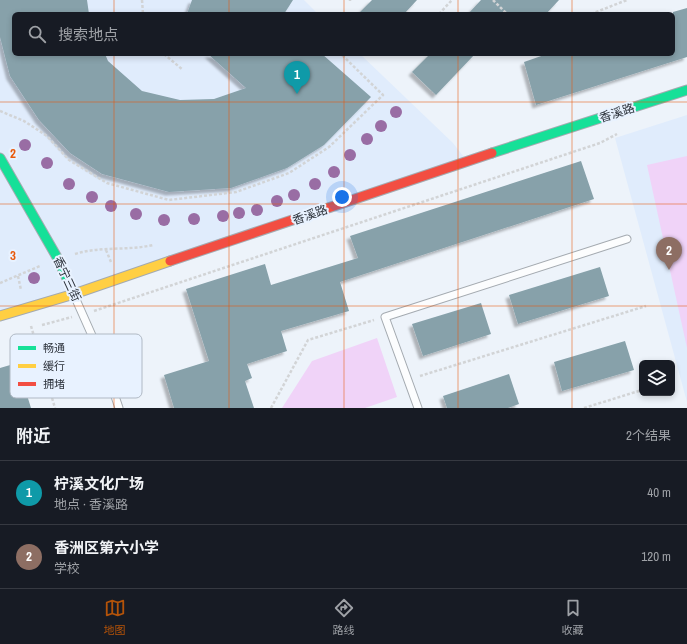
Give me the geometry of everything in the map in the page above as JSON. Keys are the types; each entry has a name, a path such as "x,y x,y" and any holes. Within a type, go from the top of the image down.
{"street":[{"name":"香溪路","path":"0,316 74,294 460,164 687,90"},
{"name":"香宁三街","path":"0,158 58,259 74,294"}],"lane":[{"path":"418,408 385,317 627,239"},
{"name":"香宁三街","path":"74,294 92,334"},
{"name":"香宁三街","path":"115,398 118,408"}],"path":[{"path":"142,0 143,12"},
{"path":"441,12 452,0"},
{"path":"493,0 505,12"},
{"path":"596,12 627,0"},
{"path":"166,56 183,70"},
{"path":"0,112 24,121 47,136 69,160 107,183 169,200 236,192 289,173 329,147 383,95 343,56"},
{"path":"25,330 83,314 600,143 620,133"},
{"path":"18,276 25,309 33,334"},
{"path":"408,380 646,306"},
{"path":"272,408 308,340 385,317"},
{"path":"584,408 639,391"},
{"path":"52,398 55,408"}],"shaded area":[{"path":"0,0 304,0 316,12 12,12 12,56 362,56 453,143 467,161 0,316"},
{"path":"687,115 687,402 615,138"},
{"path":"687,156 687,348 647,165"},
{"path":"377,338 397,397 365,408 282,408 312,361"}],"building":[{"path":"0,0 87,0 89,12 12,12 12,56 106,56 108,61 142,91 180,100 214,99 246,88 210,56 324,56 371,97 324,145 287,168 231,188 169,192 102,174 70,153 39,120 10,76 0,37"},
{"path":"192,0 293,0 285,12 188,12"},
{"path":"372,0 417,0 406,12 360,12"},
{"path":"481,0 559,0 548,12 470,12"},
{"path":"687,8 687,57 536,105 524,62 541,56 675,56 675,12 673,12"},
{"path":"428,56 473,56 436,95 412,72"},
{"path":"581,161 594,199 340,282 349,311 281,331 287,351 247,364 252,378 245,381 254,408 174,408 164,375 209,361 186,289 265,264 271,285 358,258 350,236"},
{"path":"600,267 609,296 518,324 509,295"},
{"path":"481,303 491,334 423,356 412,324"},
{"path":"625,341 634,370 562,391 554,362"},
{"path":"10,365 10,398 28,398 31,408 0,408 0,368"},
{"path":"509,374 519,404 508,408 447,408 443,396"}],"traffic: fast":[{"path":"492,153 687,90"},
{"path":"0,158 58,259 74,294"}],"traffic: slow":[{"path":"0,316 74,294 170,261"}],"traffic: jam":[{"path":"170,261 492,153"}],"place":[{"name":"柠溪文化广场","path":"297,94"},
{"name":"香洲区第六小学","path":"669,270"}]}
